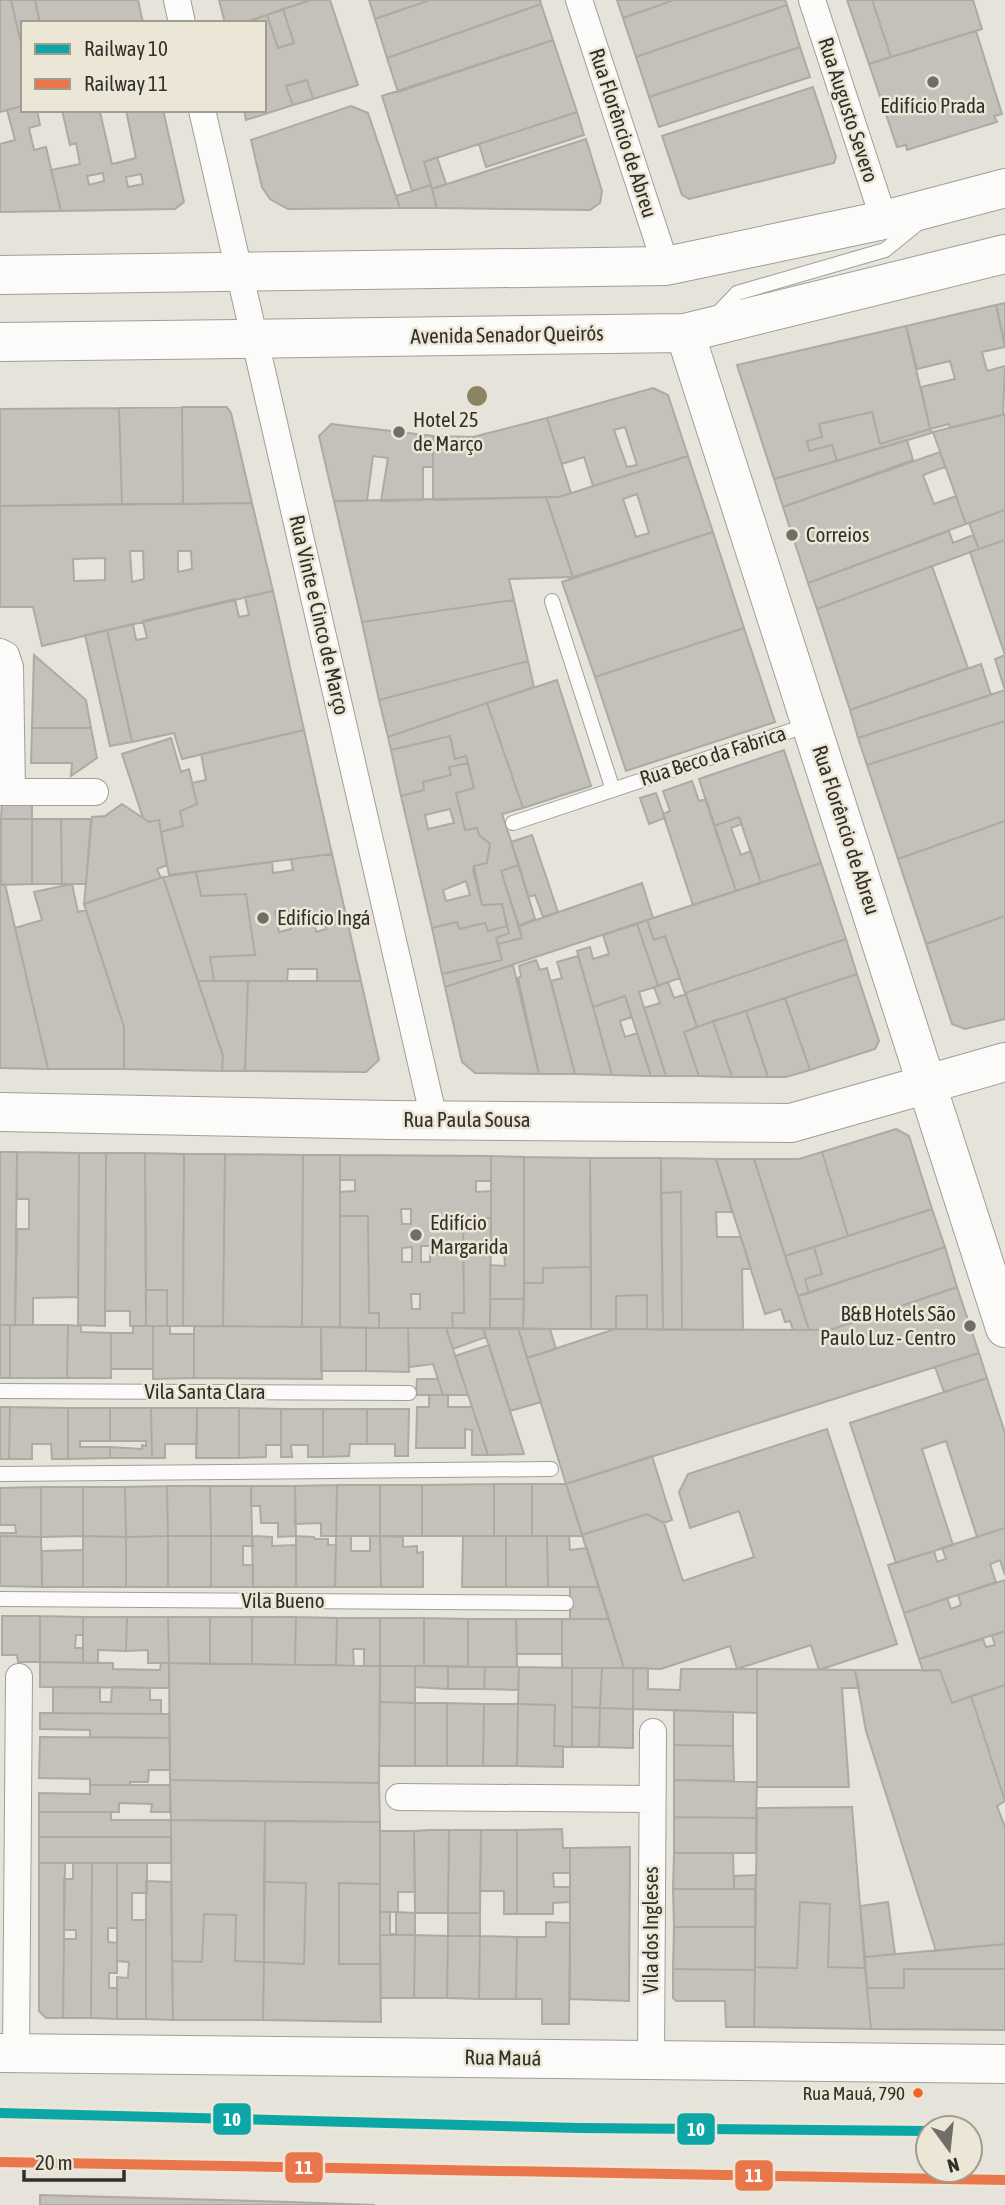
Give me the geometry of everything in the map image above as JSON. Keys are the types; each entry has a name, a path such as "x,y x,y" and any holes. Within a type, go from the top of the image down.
{"street":[{"path":"177,0 182,21"},
{"name":"Rua Florêncio de Abreu","path":"579,0 666,266"},
{"name":"Rua Augusto Severo","path":"812,0 884,220"},
{"name":"Rua Vinte e Cinco de Março","path":"202,112 434,1119"},
{"path":"0,275 666,266 884,220 1005,188"},
{"name":"Avenida Senador Queirós","path":"0,342 694,331 1005,254"},
{"name":"Rua Florêncio de Abreu","path":"694,331 812,723 1005,1328"},
{"path":"0,652 6,655 10,667 6,792 95,792"},
{"name":"Rua Paula Sousa","path":"0,1112 791,1123 1005,1062"},
{"path":"8,2053 19,1677"},
{"name":"Vila dos Ingleses","path":"651,2060 653,1732"},
{"path":"399,1797 652,1799"},
{"name":"Rua Mauá","path":"8,2053 1005,2064"}],"lane":[{"path":"694,331 737,293 885,250 941,205"},
{"name":"Rua Beco da Fabrica","path":"552,601 614,790"},
{"name":"Rua Beco da Fabrica","path":"513,823 812,723"},
{"name":"Vila Santa Clara","path":"0,1391 409,1393"},
{"path":"0,1474 551,1469"},
{"name":"Vila Bueno","path":"0,1599 566,1603"}],"building":[{"path":"0,0 11,0 21,43 21,107 0,112"},
{"path":"11,0 35,0 40,21 21,21 21,43"},
{"path":"35,0 138,0 143,21 40,21"},
{"path":"219,0 311,0 249,21 224,21"},
{"path":"311,0 330,0 358,85 313,99 307,80 286,86 293,105 246,120 244,112 266,112 266,21 249,21 267,15 278,48 294,43 283,9"},
{"path":"369,0 430,0 375,19"},
{"path":"430,0 540,0 541,4 387,58 375,19"},
{"path":"617,0 674,0 623,18"},
{"path":"674,0 785,0 787,5 636,57 623,18"},
{"path":"847,0 872,0 891,57 869,64"},
{"path":"872,0 973,0 982,29 891,57"},
{"path":"541,4 553,40 398,92 387,58"},
{"path":"787,5 800,47 649,97 636,57"},
{"path":"283,9 294,43 278,48 267,15"},
{"name":"Edifício Prada","path":"976,31 1002,114 994,116 997,122 907,150 906,145 897,147 869,64"},
{"path":"553,40 577,112 424,162 431,185 412,191 382,96"},
{"path":"800,47 810,77 659,127 649,97"},
{"path":"307,80 313,99 293,105 286,86"},
{"path":"813,87 836,157 834,163 689,199 682,195 662,136"},
{"path":"21,106 21,112 37,112 40,125 29,128 34,150 46,147 61,211 0,212 0,144 15,140 7,110"},
{"path":"351,106 368,113 400,208 288,209 270,199 262,187 251,140"},
{"path":"62,112 100,112 112,164 136,158 126,112 163,112 184,202 175,209 61,211 51,170 80,164 76,143 70,145","holes":["103,173 104,181 89,185 87,176","141,174 143,184 128,187 126,177"]},
{"path":"577,112 584,135 486,167 479,144"},
{"path":"586,139 602,191 600,203 590,210 437,208 432,189"},
{"path":"437,157 446,184 432,189 424,162"},
{"path":"431,185 437,208 400,208 396,196"},
{"path":"1005,303 1005,344 996,305"},
{"path":"996,305 1005,347 982,352 987,371 1005,366 1003,415 950,428 949,424 930,429 921,387 955,379 950,361 917,369 906,326"},
{"path":"906,326 930,429 880,444 872,412 819,424 822,437 807,441 809,451 832,445 837,461 774,479 737,365"},
{"path":"653,388 668,395 688,456 593,486 584,457 562,464 547,418","holes":["625,427 637,465 627,467 614,430"]},
{"path":"182,407 227,407 231,413 252,503 183,504"},
{"path":"182,407 183,504 122,504 119,408"},
{"path":"119,408 122,504 0,506 0,409"},
{"path":"872,412 880,444 930,429 932,433 837,461 832,445 809,451 807,441 822,437 819,424"},
{"path":"1005,414 1005,510 966,524 933,432"},
{"path":"547,418 571,493 559,497 433,500 433,436 473,437"},
{"path":"331,424 433,436 433,467 423,467 423,500 381,501 388,458 373,456 367,501 334,501 319,436"},
{"path":"907,440 913,460 783,507 774,479"},
{"path":"940,452 945,467 923,475 934,504 956,496 966,524 808,583 783,507"},
{"path":"688,456 713,532 573,577 546,497 559,497","holes":["637,494 649,533 636,537 623,499"]},
{"path":"546,497 573,577 509,579 514,600 362,622 334,501"},
{"path":"252,503 273,591 42,646 33,607 0,607 0,506","holes":["130,551 143,551 144,579 132,582","178,551 191,551 192,569 178,572","105,558 105,580 74,581 73,559"]},
{"path":"1005,510 1005,540 979,549 969,523"},
{"path":"949,531 953,543 973,535 979,549 817,609 808,583"},
{"path":"713,532 744,628 595,677 562,582"},
{"path":"1005,540 1005,655 970,552"},
{"path":"932,566 968,668 850,710 817,609"},
{"path":"273,591 304,730 182,759 174,733 132,742 107,630 133,624 136,640 147,638 143,621 235,599 239,617 249,615 245,597"},
{"path":"514,600 528,661 379,700 362,622"},
{"path":"744,628 775,722 626,771 595,677"},
{"path":"107,630 132,742 110,746 85,635"},
{"path":"34,655 86,700 91,728 32,728"},
{"path":"1005,655 1005,690 995,659"},
{"path":"528,661 534,687 388,737 379,700"},
{"path":"981,664 991,695 858,738 850,710"},
{"path":"557,680 591,786 523,808 487,703"},
{"path":"1005,690 1005,721 867,765 858,738"},
{"path":"487,703 523,808 502,814 519,865 501,871 522,938 498,944 496,938 509,933 502,904 482,905 473,870 474,866 487,863 490,844 479,835 477,828 465,830 456,793 474,788 466,756 455,759 450,736 391,750 388,737"},
{"path":"1005,721 1005,821 898,859 867,765"},
{"path":"32,728 91,728 97,758 71,776 72,763 31,763"},
{"path":"304,730 332,854 169,875 161,832 183,826 180,811 197,804 192,783 206,780 201,754"},
{"path":"450,736 455,759 466,756 468,763 449,767 451,775 423,782 424,790 401,796 391,750"},
{"path":"171,738 181,772 189,769 197,804 180,811 183,826 161,832 159,820 149,822 143,818 122,754"},
{"path":"784,750 821,863 761,883 739,817 714,826 699,779"},
{"path":"468,763 474,788 456,793 465,830 477,828 479,835 490,844 487,863 474,866 482,905 502,904 507,926 488,931 485,923 459,929 457,922 432,928 401,796 424,790 423,782 451,775 449,767","holes":["450,809 454,823 428,829 425,815","466,881 470,895 446,901 443,890"]},
{"path":"692,781 699,801 706,799 736,891 693,905 663,814 670,811 663,791"},
{"path":"656,793 665,818 649,824 640,798"},
{"path":"2,801 32,801 32,819 1,819"},
{"path":"122,804 149,822 159,820 167,865 157,869 161,878 84,904 92,817 105,816"},
{"path":"739,817 742,824 731,828 741,855 751,851 761,883 736,891 714,826"},
{"path":"1,819 32,819 32,884 1,885"},
{"path":"32,819 61,819 62,884 32,884"},
{"path":"61,819 91,819 86,884 62,884"},
{"path":"1005,821 1005,916 926,944 898,859"},
{"path":"532,835 558,912 543,917 535,895 528,897 511,842"},
{"name":"Edifício Ingá","path":"332,854 361,981 317,981 317,969 288,969 287,981 214,981 210,957 255,955 246,894 201,896 196,872 272,862 273,873 293,870 291,859","holes":["287,909 291,929 279,932 275,911","323,915 326,929 316,932 313,916"]},
{"path":"821,863 846,939 685,993 665,936 654,940 647,920"},
{"path":"519,865 535,919 519,926 501,871"},
{"path":"196,872 201,896 246,894 255,955 210,957 214,981 198,981 163,877"},
{"path":"163,877 223,1056 222,1071 124,1069 124,1027 84,904"},
{"path":"642,883 653,918 445,987 442,974 502,960 498,944 522,938 519,926"},
{"path":"5,884 48,1069 0,1068 0,885"},
{"path":"72,884 78,912 86,910 124,1027 124,1069 48,1069 15,928 42,920 34,892"},
{"path":"1005,916 1005,1019 965,1029 952,1024 926,944"},
{"path":"647,920 654,940 665,936 680,978 658,986 637,924"},
{"path":"457,922 459,929 485,923 488,931 507,926 509,933 496,938 502,960 442,974 432,928"},
{"path":"637,924 658,986 639,992 666,1076 651,1076 625,996 593,1007 577,951 590,947 593,959 609,954 603,935"},
{"path":"846,939 857,974 697,1027 685,993"},
{"path":"578,956 612,1075 575,1074 551,981 562,978 557,962"},
{"path":"536,960 540,970 547,968 575,1074 539,1074 518,978 521,976 519,966"},
{"path":"513,965 539,1074 475,1073 462,1062 445,987"},
{"path":"857,974 879,1041 875,1049 810,1070 785,998"},
{"path":"198,981 248,981 245,1071 222,1071 223,1056"},
{"path":"248,981 361,981 379,1060 366,1072 245,1071"},
{"path":"668,982 674,998 686,994 697,1027 684,1032 699,1076 666,1076 644,1008 660,1003 654,987"},
{"path":"625,996 632,1017 620,1021 625,1037 637,1033 651,1076 612,1075 593,1007"},
{"path":"785,998 810,1070 786,1077 768,1077 746,1011"},
{"path":"746,1011 768,1077 732,1077 713,1021"},
{"path":"713,1021 732,1077 699,1076 684,1032"},
{"path":"896,1129 909,1136 932,1209 848,1236 822,1152"},
{"path":"0,1152 17,1152 15,1325 0,1325"},
{"path":"17,1152 79,1153 78,1297 33,1298 33,1325 15,1325 17,1229 29,1229 29,1199 17,1199"},
{"path":"822,1152 848,1236 785,1256 754,1159 799,1159"},
{"path":"79,1153 106,1153 105,1326 78,1325"},
{"path":"106,1153 145,1153 146,1326 130,1326 130,1311 105,1311"},
{"path":"145,1153 184,1154 183,1326 167,1326 167,1290 146,1290"},
{"path":"184,1154 225,1154 223,1326 183,1326"},
{"path":"225,1154 303,1155 302,1327 223,1326"},
{"path":"303,1155 340,1155 340,1327 302,1327"},
{"name":"Edifício Margarida","path":"340,1155 491,1156 491,1181 476,1181 476,1192 491,1191 491,1218 463,1218 464,1313 452,1313 453,1328 379,1328 379,1313 369,1313 368,1216 340,1216 340,1192 355,1191 355,1180 340,1180","holes":["401,1209 411,1209 411,1224 402,1224","421,1246 430,1246 430,1262 421,1262","412,1247 412,1262 402,1262 402,1248","411,1294 420,1294 420,1309 412,1309"]},
{"path":"491,1156 524,1157 524,1299 490,1299 490,1265 505,1266 504,1252 491,1252"},
{"path":"524,1157 590,1158 591,1267 543,1268 543,1283 524,1283"},
{"path":"590,1158 661,1158 663,1330 647,1329 647,1295 616,1296 616,1329 591,1329"},
{"path":"661,1158 716,1159 732,1212 716,1212 717,1237 741,1237 751,1269 742,1269 743,1330 682,1330 681,1192 661,1193"},
{"path":"716,1159 754,1159 809,1330 793,1330 790,1321 785,1322 781,1309 765,1314"},
{"path":"681,1192 682,1330 663,1330 661,1193"},
{"path":"932,1209 945,1247 809,1293 805,1279 822,1274 814,1247"},
{"path":"340,1216 368,1216 369,1313 379,1313 379,1328 340,1327"},
{"path":"463,1218 491,1218 490,1329 453,1328 452,1313 464,1313"},
{"path":"814,1247 822,1274 805,1279 809,1293 798,1296 785,1256"},
{"path":"945,1247 957,1287 830,1330 809,1330 798,1296"},
{"path":"591,1267 591,1329 523,1329 524,1283 543,1283 543,1268"},
{"path":"957,1287 979,1353 566,1484 527,1358 615,1329 830,1330"},
{"path":"146,1290 167,1290 167,1326 146,1326"},
{"path":"647,1295 647,1329 616,1329 616,1296"},
{"path":"490,1299 524,1299 523,1329 490,1329"},
{"path":"0,1325 10,1325 10,1378 0,1378"},
{"path":"10,1325 68,1325 67,1378 10,1378"},
{"path":"68,1325 81,1326 81,1332 111,1333 111,1378 67,1378"},
{"path":"133,1326 153,1326 153,1369 111,1369 111,1333 133,1333"},
{"path":"153,1326 170,1326 170,1334 194,1334 194,1378 153,1379"},
{"path":"194,1326 321,1327 322,1379 194,1378"},
{"path":"321,1327 366,1328 366,1371 321,1371"},
{"path":"366,1328 408,1328 409,1372 366,1371"},
{"path":"408,1328 446,1328 468,1395 443,1395 433,1364 409,1367"},
{"path":"446,1328 483,1328 486,1337 453,1349"},
{"path":"483,1328 518,1328 541,1402 510,1411"},
{"path":"518,1328 550,1329 556,1349 527,1358"},
{"path":"489,1345 524,1454 488,1455 455,1356"},
{"path":"979,1353 987,1378 944,1392 935,1367"},
{"path":"987,1378 1005,1433 1005,1528 977,1537 946,1441 922,1449 953,1545 896,1563 850,1423"},
{"path":"417,1379 438,1379 443,1395 416,1395"},
{"path":"429,1395 448,1395 448,1407 472,1407 488,1455 472,1455 472,1430 465,1429 465,1448 416,1448 417,1407 429,1407"},
{"path":"0,1407 10,1407 9,1459 0,1459"},
{"path":"10,1407 68,1408 68,1459 52,1459 51,1444 32,1444 32,1459 9,1459"},
{"path":"68,1408 110,1408 110,1441 80,1441 80,1447 110,1447 110,1458 68,1459"},
{"path":"110,1408 151,1408 152,1458 110,1458 110,1447 142,1449 142,1445 146,1446 146,1441 110,1441"},
{"path":"151,1408 197,1408 197,1444 165,1444 165,1458 152,1458"},
{"path":"197,1408 239,1408 239,1458 196,1458"},
{"path":"239,1408 281,1409 281,1445 266,1445 266,1457 239,1458"},
{"path":"281,1409 323,1409 323,1457 308,1457 308,1445 291,1445 292,1457 281,1457"},
{"path":"323,1409 367,1409 367,1444 350,1444 349,1456 323,1457"},
{"path":"367,1409 409,1409 408,1456 395,1456 395,1444 367,1444"},
{"path":"827,1429 897,1644 819,1670 811,1645 737,1669 730,1646 661,1669 624,1668 582,1535 647,1514 664,1523 683,1581 754,1557 739,1511 690,1528 679,1492 688,1474"},
{"path":"652,1456 672,1520 664,1523 647,1514 582,1535 566,1484"},
{"path":"494,1484 532,1484 532,1536 494,1536"},
{"path":"494,1484 494,1536 422,1536 422,1485"},
{"path":"532,1484 566,1484 583,1536 532,1536"},
{"path":"337,1485 336,1536 321,1536 321,1523 295,1524 295,1486"},
{"path":"337,1485 380,1485 380,1536 336,1536"},
{"path":"380,1485 422,1485 422,1536 380,1536"},
{"path":"167,1486 210,1486 211,1536 168,1536"},
{"path":"167,1486 168,1536 126,1537 125,1487"},
{"path":"210,1486 251,1486 252,1536 211,1536"},
{"path":"251,1486 295,1486 296,1536 278,1537 278,1523 261,1523 260,1506 251,1506"},
{"path":"41,1487 83,1487 83,1536 41,1537"},
{"path":"41,1487 41,1537 0,1536 0,1533 16,1533 15,1525 0,1525 0,1488"},
{"path":"83,1487 125,1487 126,1537 83,1536"},
{"path":"1005,1528 1005,1575 1000,1560 990,1564 996,1582 904,1613 888,1565 934,1551 937,1562 946,1559 942,1548"},
{"path":"0,1536 41,1537 42,1587 0,1586"},
{"path":"83,1536 126,1537 126,1587 83,1587"},
{"path":"168,1536 168,1587 126,1587 126,1537"},
{"path":"168,1536 211,1536 211,1587 168,1587"},
{"path":"211,1536 252,1536 253,1546 243,1546 243,1565 253,1565 253,1587 211,1587"},
{"path":"252,1536 272,1537 272,1546 296,1545 296,1587 253,1587"},
{"path":"296,1536 328,1539 328,1545 336,1544 335,1587 296,1587"},
{"path":"336,1536 351,1536 351,1551 370,1551 370,1536 380,1536 381,1587 335,1587"},
{"path":"380,1536 403,1537 403,1547 417,1546 417,1553 423,1552 423,1587 381,1587"},
{"path":"463,1536 506,1536 506,1587 462,1587"},
{"path":"506,1536 547,1536 548,1587 506,1587"},
{"path":"547,1536 569,1536 570,1550 587,1548 599,1587 548,1587"},
{"path":"83,1550 83,1587 42,1587 42,1551"},
{"path":"1005,1580 1005,1631 919,1659 904,1613 947,1598 951,1609 961,1605 958,1595"},
{"path":"570,1587 599,1587 609,1619 570,1619"},
{"path":"2,1616 40,1616 40,1662 18,1662 17,1655 2,1655"},
{"path":"40,1616 83,1617 83,1635 76,1635 75,1648 83,1648 83,1663 40,1662"},
{"path":"83,1617 127,1617 126,1651 98,1650 98,1663 83,1663"},
{"path":"127,1617 168,1617 169,1663 148,1663 148,1650 126,1651"},
{"path":"168,1617 210,1617 210,1664 169,1663"},
{"path":"210,1617 252,1617 252,1664 210,1664"},
{"path":"252,1617 296,1617 295,1665 252,1664"},
{"path":"296,1617 337,1618 336,1665 295,1665"},
{"path":"337,1618 380,1618 380,1666 364,1666 364,1649 353,1649 354,1666 336,1665"},
{"path":"380,1618 424,1618 424,1666 380,1666"},
{"path":"424,1618 468,1619 468,1667 424,1666"},
{"path":"468,1619 516,1619 517,1667 468,1667"},
{"path":"516,1619 562,1619 562,1654 517,1654"},
{"path":"562,1619 609,1619 624,1668 562,1668"},
{"path":"1005,1631 1005,1685 952,1703 940,1670 923,1671 919,1659 983,1639 986,1647 995,1645 992,1636"},
{"path":"40,1662 113,1663 113,1669 160,1670 161,1663 169,1663 169,1688 40,1687"},
{"path":"169,1663 380,1666 379,1783 170,1780"},
{"path":"380,1666 415,1666 415,1703 380,1702"},
{"path":"415,1666 448,1666 448,1689 415,1687"},
{"path":"448,1666 485,1667 484,1689 448,1689"},
{"path":"485,1667 519,1667 518,1690 484,1689"},
{"path":"519,1667 572,1668 572,1747 554,1746 555,1705 518,1704"},
{"path":"572,1668 602,1668 600,1708 572,1707"},
{"path":"602,1668 633,1668 633,1709 600,1708"},
{"path":"633,1668 648,1668 648,1689 680,1690 681,1669 757,1669 757,1713 633,1709"},
{"path":"757,1669 855,1670 859,1688 842,1688 849,1787 757,1787"},
{"path":"855,1670 940,1670 952,1703 971,1696 1005,1801 997,1806 1005,1827 1005,1944 936,1951 866,1731"},
{"path":"1005,1685 1005,1801 971,1696"},
{"path":"53,1687 100,1687 100,1702 111,1702 112,1687 150,1688 150,1700 161,1700 161,1714 53,1713"},
{"path":"380,1702 415,1703 415,1766 379,1766"},
{"path":"415,1703 447,1703 447,1766 415,1766"},
{"path":"447,1703 484,1704 483,1766 447,1766"},
{"path":"484,1704 518,1704 517,1766 483,1766"},
{"path":"518,1704 555,1705 554,1746 563,1746 563,1767 517,1766"},
{"path":"572,1707 600,1708 599,1747 572,1747"},
{"path":"600,1708 633,1709 633,1748 599,1747"},
{"path":"674,1710 733,1712 733,1746 674,1745"},
{"path":"40,1713 169,1714 170,1738 90,1737 90,1730 40,1729"},
{"path":"40,1737 170,1738 170,1770 149,1770 148,1782 130,1782 130,1785 90,1785 90,1779 39,1778"},
{"path":"674,1745 733,1746 734,1781 674,1780"},
{"path":"170,1780 379,1783 380,1822 171,1820"},
{"path":"674,1780 757,1782 756,1818 674,1817"},
{"path":"90,1785 170,1785 170,1812 151,1812 152,1804 119,1803 119,1812 39,1812 39,1793 90,1794"},
{"path":"852,1807 865,1968 828,1967 830,1904 800,1902 797,1968 755,1967 757,1808"},
{"path":"39,1812 111,1812 111,1820 171,1820 171,1837 39,1837"},
{"path":"674,1817 756,1818 756,1853 674,1853"},
{"path":"171,1820 265,1821 264,1962 235,1961 236,1915 204,1914 202,1962 172,1961"},
{"path":"265,1821 380,1822 380,1884 339,1883 339,1964 380,1964 381,2022 263,2020 264,1962 304,1964 306,1883 264,1882"},
{"path":"562,1829 563,1848 570,1848 570,1873 553,1873 554,1887 570,1887 570,1902 553,1903 553,1914 517,1914 517,1830"},
{"path":"449,1830 448,1913 415,1913 414,1831"},
{"path":"449,1830 481,1830 480,1913 448,1913"},
{"path":"481,1830 517,1830 517,1914 504,1914 504,1891 480,1891"},
{"path":"380,1831 414,1831 415,1892 398,1892 398,1912 380,1912"},
{"path":"39,1837 171,1837 171,1863 39,1863"},
{"path":"630,1847 629,2001 570,1999 570,1848"},
{"path":"674,1853 733,1853 734,1889 673,1889"},
{"path":"39,1863 65,1863 63,2018 46,2018 39,2011"},
{"path":"73,1863 92,1863 91,2018 63,2018 64,1939 76,1939 76,1930 64,1930 64,1879 73,1879"},
{"path":"92,1863 117,1863 117,1928 108,1928 108,1942 117,1943 117,1973 109,1973 109,1988 117,1988 117,2019 91,2018"},
{"path":"117,1863 147,1863 147,1893 132,1893 132,1920 146,1920 146,2019 117,2019 117,1977 128,1978 129,1962 117,1961"},
{"path":"756,1875 755,1889 734,1889 734,1876"},
{"path":"146,1881 171,1882 173,2020 146,2019"},
{"path":"264,1882 306,1883 304,1964 264,1962"},
{"path":"339,1883 380,1884 380,1964 339,1964"},
{"path":"673,1889 755,1889 755,1927 674,1927"},
{"path":"800,1902 830,1904 828,1967 865,1968 871,2029 754,2027 755,1967 797,1968"},
{"path":"888,1902 895,1954 865,1957 860,1906"},
{"path":"380,1912 390,1912 390,1934 396,1934 396,1912 415,1913 415,1935 380,1935"},
{"path":"448,1913 480,1913 480,1936 448,1936"},
{"path":"204,1914 236,1915 235,1961 264,1962 263,2020 173,2020 172,1961 202,1962"},
{"path":"546,1922 570,1923 569,2024 542,2024 542,1999 516,1999 517,1937 546,1937"},
{"path":"674,1927 755,1927 755,1970 673,1969"},
{"path":"380,1935 415,1935 414,1998 381,1998"},
{"path":"415,1935 448,1936 447,1998 414,1998"},
{"path":"448,1936 480,1936 479,1999 447,1998"},
{"path":"480,1936 517,1937 516,1999 479,1999"},
{"path":"1005,1944 1005,1969 904,1969 904,1988 867,1988 865,1957"},
{"path":"673,1969 755,1970 754,2027 726,2027 725,2001 676,2001 673,1998"},
{"path":"904,1969 1005,1969 1005,2030 871,2029 867,1988 904,1988"},
{"path":"40,2195 290,2202 375,2205 40,2205"}],"rail line":[{"name":"10","path":"0,2113 580,2128 914,2131"},
{"name":"11","path":"0,2162 1005,2180"}],"place":[{"name":"Edifício Prada","path":"933,82"},
{"name":"Hotel 25 de Março","path":"399,432"},
{"name":"Correios","path":"792,535"},
{"name":"Edifício Ingá","path":"263,918"},
{"name":"Edifício Margarida","path":"416,1235"},
{"name":"B&B Hotels São Paulo Luz - Centro","path":"970,1326"},
{"name":"Rua Mauá, 790","path":"918,2093"}]}
